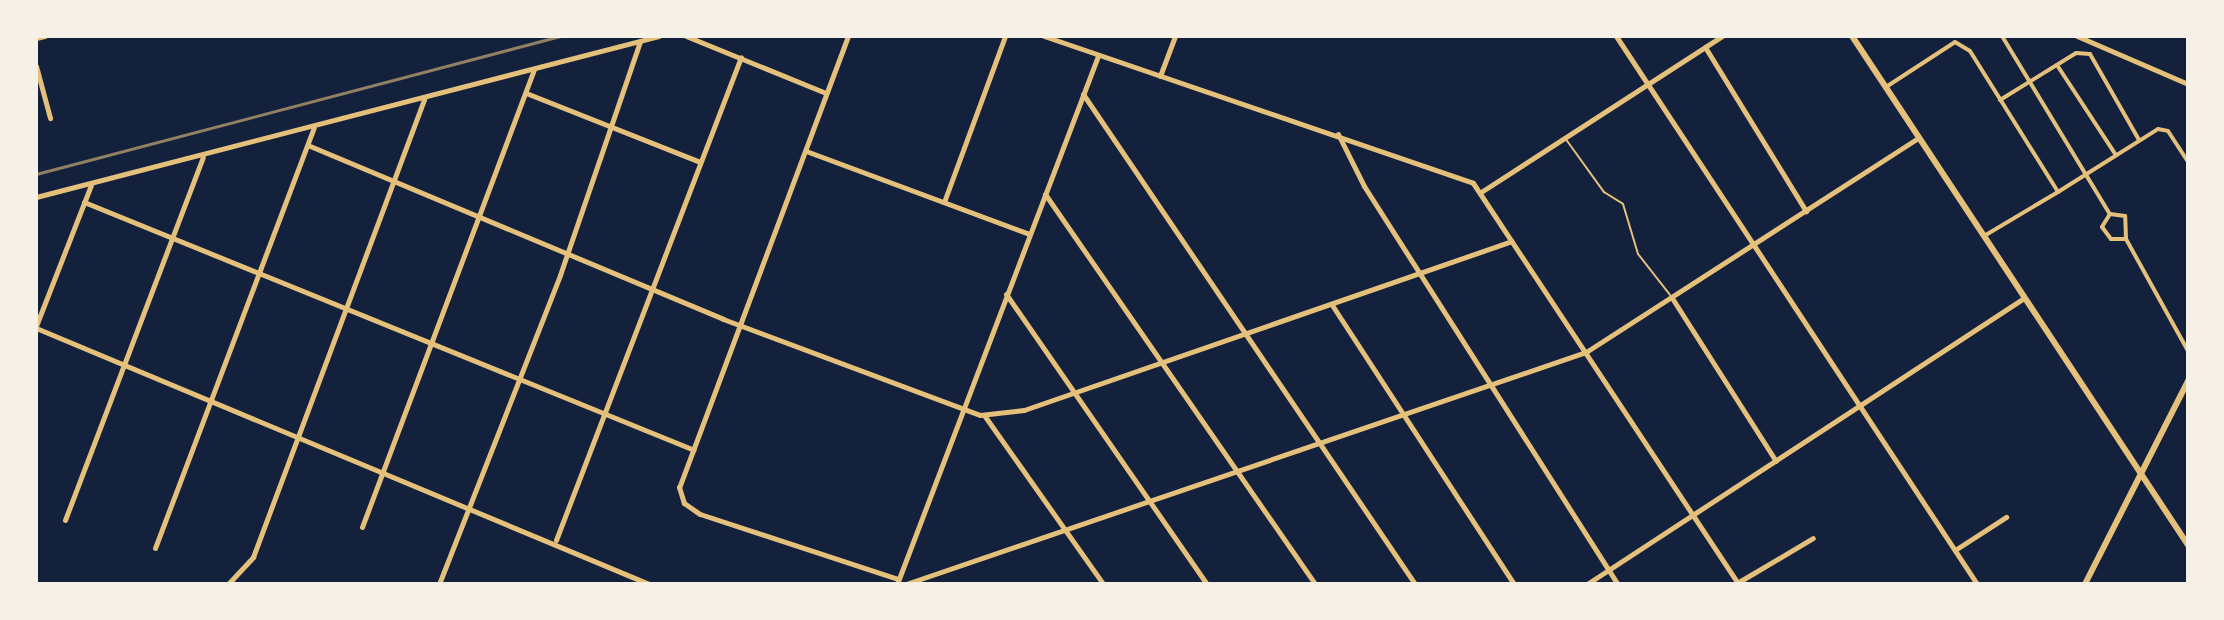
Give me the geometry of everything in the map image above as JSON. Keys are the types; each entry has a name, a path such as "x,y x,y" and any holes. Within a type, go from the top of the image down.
{"street":[{"path":"36,38 45,36"},
{"path":"36,197 314,128 659,36"},
{"path":"686,36 826,93"},
{"path":"848,36 694,450 681,497 700,514 898,582 1098,56"},
{"path":"944,202 1005,36"},
{"path":"1044,36 1465,177 1481,192 1737,583 1813,538"},
{"path":"1160,76 1175,36"},
{"path":"1481,192 1722,36"},
{"path":"1852,36 2139,477 2188,545"},
{"path":"1886,87 1964,36"},
{"path":"2002,36 2110,214"},
{"path":"2077,36 2188,84"},
{"path":"1614,37 1977,584"},
{"path":"439,584 567,252 640,41"},
{"path":"1955,42 1963,42 2058,192"},
{"path":"1705,47 1806,211"},
{"path":"2000,100 2057,65 2090,54 2139,140"},
{"path":"556,540 741,57"},
{"path":"2057,65 2116,155"},
{"path":"36,66 50,118"},
{"path":"362,527 534,70"},
{"path":"526,93 700,162"},
{"path":"1083,94 1415,584"},
{"path":"228,584 253,557 259,534 348,310 424,98"},
{"path":"155,548 310,146 314,128"},
{"path":"1984,236 2139,140 2168,131 2188,162"},
{"path":"1338,134 1420,273 1618,584"},
{"path":"906,584 1150,504 1586,352 1919,137"},
{"path":"310,146 740,324 984,415 1073,391 1512,241"},
{"path":"806,151 1029,234"},
{"path":"65,520 203,156"},
{"path":"91,185 36,327 122,365 556,540 648,583"},
{"path":"1044,194 1315,584"},
{"path":"84,202 694,450"},
{"path":"2110,214 2102,227 2111,239 2126,239"},
{"path":"2110,214 2125,216 2126,239 2188,351"},
{"path":"1006,294 1207,584"},
{"path":"1672,298 1776,461"},
{"path":"1587,584 2024,298"},
{"path":"1332,305 1407,415 1514,584"},
{"path":"2085,584 2188,381"},
{"path":"984,415 1103,584"},
{"path":"1955,550 2006,517"},
{"path":"389,584 416,584"}],"lane":[{"path":"1565,137 1604,192 1623,204 1638,254 1672,298"}],"railway":[{"path":"36,174 560,36"}]}
